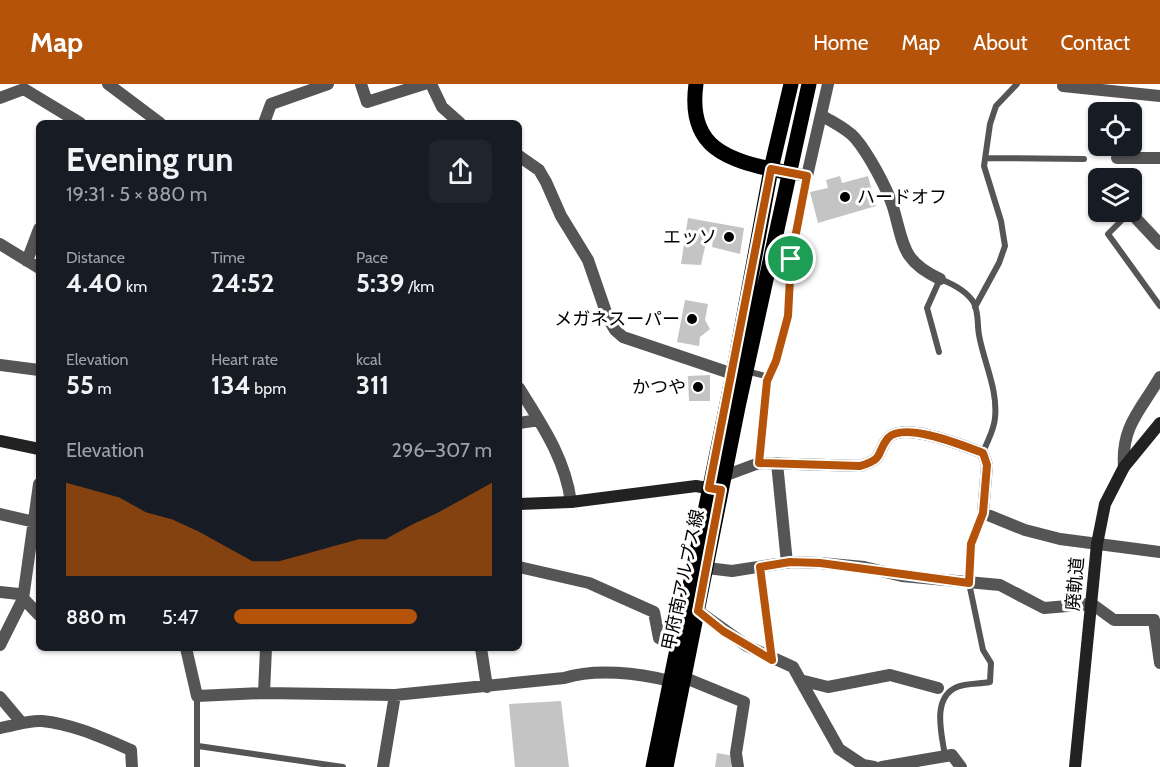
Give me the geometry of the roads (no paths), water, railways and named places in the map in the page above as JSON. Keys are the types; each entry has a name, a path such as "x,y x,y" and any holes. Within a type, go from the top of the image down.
{"main road":[{"path":"696,84 693,102 697,123 709,143 719,153 790,173"},
{"name":"甲府南アルプス線","path":"653,767 676,679 698,611 707,568 718,485 739,372 771,169 790,84"},
{"name":"甲府南アルプス線","path":"739,372 790,173 809,84"},
{"name":"甲府南アルプス線","path":"666,767 676,679 676,648 718,485"}],"street":[{"path":"108,84 156,120"},
{"path":"265,120 271,104 328,84"},
{"path":"361,84 367,102 424,84"},
{"path":"431,84 442,107 457,120"},
{"path":"790,173 807,176 828,84"},
{"path":"0,98 26,86 76,120"},
{"path":"1063,86 1160,96"},
{"path":"821,115 855,137 892,206 903,247 913,262 940,279"},
{"path":"522,158 538,170 546,182 561,216 588,260 608,318 615,330 623,337 739,372"},
{"path":"1117,158 1160,159"},
{"path":"1139,222 1160,244"},
{"path":"27,261 36,237"},
{"path":"0,244 36,266"},
{"path":"0,365 36,370"},
{"path":"1124,467 1127,426 1145,403 1160,377"},
{"path":"522,393 565,468 571,502"},
{"path":"522,423 539,420"},
{"name":"廃軌道","path":"1075,767 1097,544 1105,504 1124,467 1160,423"},
{"path":"522,504 571,502 718,485 759,463 860,466 874,462 881,454 887,439 895,434 909,432 944,439 983,453 987,465 983,513 1037,533 1160,552"},
{"path":"0,441 36,448"},
{"path":"777,463 787,563"},
{"path":"0,514 36,522 24,599 0,645"},
{"path":"707,568 732,571 787,563 864,567 902,576 1000,585 1044,608 1092,604 1114,620 1154,620 1160,663"},
{"path":"522,568 589,583 654,612 659,638 676,648"},
{"path":"0,592 19,594 36,612"},
{"path":"698,611 723,631 772,660 793,668 839,749 863,765 874,767"},
{"path":"187,651 196,696 264,693 395,695 564,678 581,673 676,679 744,702 736,753 738,767"},
{"path":"264,693 266,651"},
{"path":"481,651 487,687"},
{"path":"800,680 828,687 890,675 938,688"},
{"path":"383,767 395,695"},
{"path":"0,697 21,722"},
{"path":"0,728 21,722 42,721 89,732 131,750 132,767"},
{"path":"882,767 952,755 961,767"}],"lane":[{"path":"975,306 1005,246 1001,221 984,166 996,106 1017,84"},
{"path":"986,158 1084,159"},
{"path":"759,463 769,377 788,316 791,259 807,176"},
{"path":"1120,222 1108,234 1160,306"},
{"path":"939,352 927,308 940,279 957,286 975,306 995,401 992,434 983,453"},
{"path":"739,372 769,377"},
{"path":"945,756 939,714 948,693 958,687 990,682 991,663 983,651 969,583 971,544 983,513"},
{"path":"760,567 772,660"},
{"path":"196,696 197,767"},
{"path":"198,746 344,767"}],"place":[{"name":"ハードオフ","path":"845,197"},
{"name":"エッソ","path":"729,237"},
{"name":"メガネスーパー","path":"692,319"},
{"name":"かつや","path":"698,387"}]}
